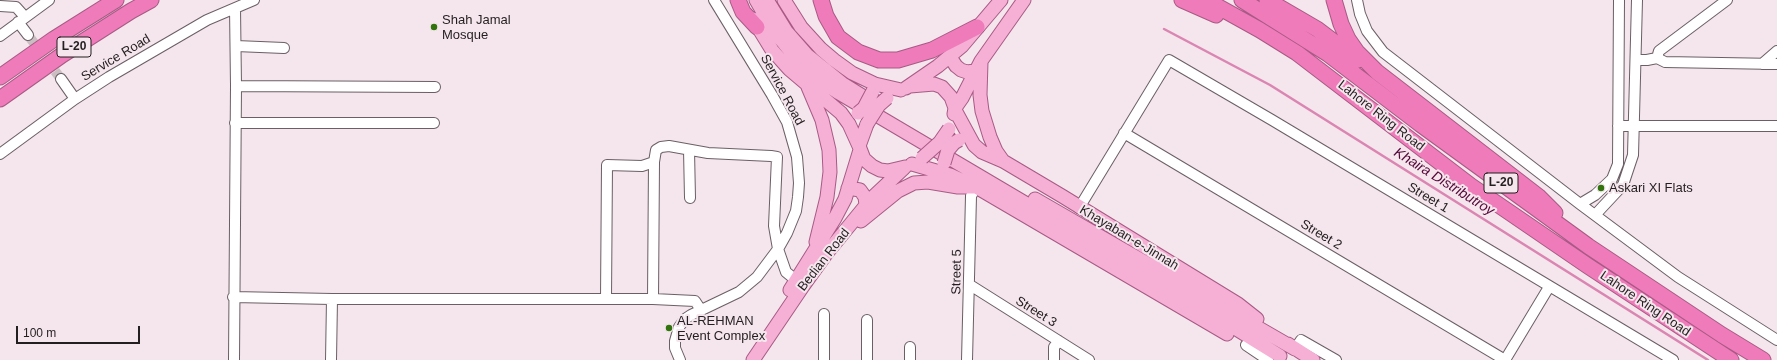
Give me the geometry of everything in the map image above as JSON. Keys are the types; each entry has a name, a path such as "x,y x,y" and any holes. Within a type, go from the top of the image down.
{"highway":[{"name":"L-20","path":"0,77 54,39 116,0"},
{"name":"L-20","path":"0,99 62,55 151,0"},
{"path":"738,0 743,12 757,27"},
{"path":"820,0 826,16 838,37 858,52 879,60 898,60 932,50 977,27"},
{"path":"1182,0 1214,15 1260,30"},
{"name":"Lahore Ring Road","path":"1206,0 1260,30 1320,70 1471,186 1588,266 1731,360"},
{"name":"Lahore Ring Road","path":"1242,0 1328,54 1420,124 1588,246 1722,335 1763,360"},
{"path":"1267,0 1317,29 1353,57 1377,72 1539,197 1588,246"},
{"path":"1334,0 1341,24 1348,39 1357,52 1377,72"}],"main road":[{"path":"745,0 757,27 772,50 808,86 832,104 844,117 867,163 876,169 888,170 913,163 935,148 949,129 955,109 978,66 1024,0"},
{"path":"756,0 774,31 795,57 818,79 839,93 1184,297 1278,359"},
{"path":"767,0 777,18 796,44 823,70 843,84 960,155 1295,349"},
{"path":"784,0 811,39 852,73 875,84 904,89 923,84 940,86 949,94 955,109"},
{"path":"744,360 799,283 812,255 835,218 848,188 867,124 879,105 887,98 904,89 950,57 962,46 1001,0"},
{"path":"818,94 829,96 853,113 858,113 864,108 873,91 871,88 837,67 831,62 830,56"},
{"path":"950,57 956,66 967,72 978,66"},
{"path":"978,66 982,111 990,136 1003,161"},
{"path":"808,86 822,120 829,150 830,172 827,197 812,255"},
{"name":"Khayaban-e-Jinnah","path":"955,109 974,145 988,156 1003,161 1238,304 1295,349 1313,360"},
{"path":"974,145 969,145 960,140 955,142 948,150 944,163 948,169 969,178 974,186"},
{"path":"913,163 950,175 974,186 1246,345 1278,359"},
{"name":"Bedian Road","path":"753,360 799,283 826,254 866,205 913,163"},
{"path":"851,224 862,221 898,191 914,183 928,182 958,188 974,186"},
{"path":"848,188 860,190 865,197 866,205"}],"street":[{"path":"0,36 48,0"},
{"name":"Service Road","path":"0,154 75,99 139,59 207,20 254,0"},
{"name":"Service Road","path":"680,360 675,348 676,333 685,319 728,298 747,286 756,277 778,248 791,224 798,197 799,170 795,144 787,122 778,104 714,0"},
{"path":"1357,0 1360,14 1367,31 1383,52 1595,216 1678,277 1777,340"},
{"path":"1580,204 1595,195 1612,179 1618,164 1619,0"},
{"path":"1595,216 1623,185 1633,154 1635,127 1637,0"},
{"path":"1657,58 1659,51 1727,0"},
{"path":"0,6 16,7 28,35"},
{"path":"234,360 233,297 236,86 235,8"},
{"path":"236,46 284,48"},
{"path":"1762,64 1777,51"},
{"path":"1636,60 1657,58 1665,62 1777,64"},
{"name":"Street 1","path":"1124,133 1169,60 1286,128 1673,360"},
{"path":"61,79 75,99"},
{"path":"236,86 435,87"},
{"path":"235,123 434,123"},
{"path":"1618,126 1777,126"},
{"path":"1079,208 1124,133"},
{"name":"Street 2","path":"1124,133 1505,360"},
{"path":"653,299 654,162 656,150 661,147 677,146 689,150 728,155 777,157 774,226 778,248 786,272 799,283"},
{"path":"689,150 690,198"},
{"path":"606,299 607,165 642,166 654,162"},
{"name":"Street 5","path":"967,360 971,196 974,186"},
{"name":"Street 3","path":"970,285 1090,360"},
{"path":"1505,360 1549,287"},
{"path":"233,297 332,299 653,299 695,301 701,310"},
{"path":"331,360 332,299"},
{"path":"824,314 824,360"},
{"path":"867,320 867,360"},
{"path":"1295,349 1301,340 1336,360"},
{"path":"1054,360 1054,347 1059,341"},
{"path":"910,347 910,360"}],"waterway":[{"name":"Khaira Distributroy","path":"1164,29 1270,85 1708,360"}],"tunnel":[{"path":"28,35 61,79"}],"place":[{"name":"Shah Jamal Mosque","path":"434,27"},
{"name":"Askari XI Flats","path":"1601,188"},
{"name":"AL-REHMAN Event Complex","path":"669,328"}]}
